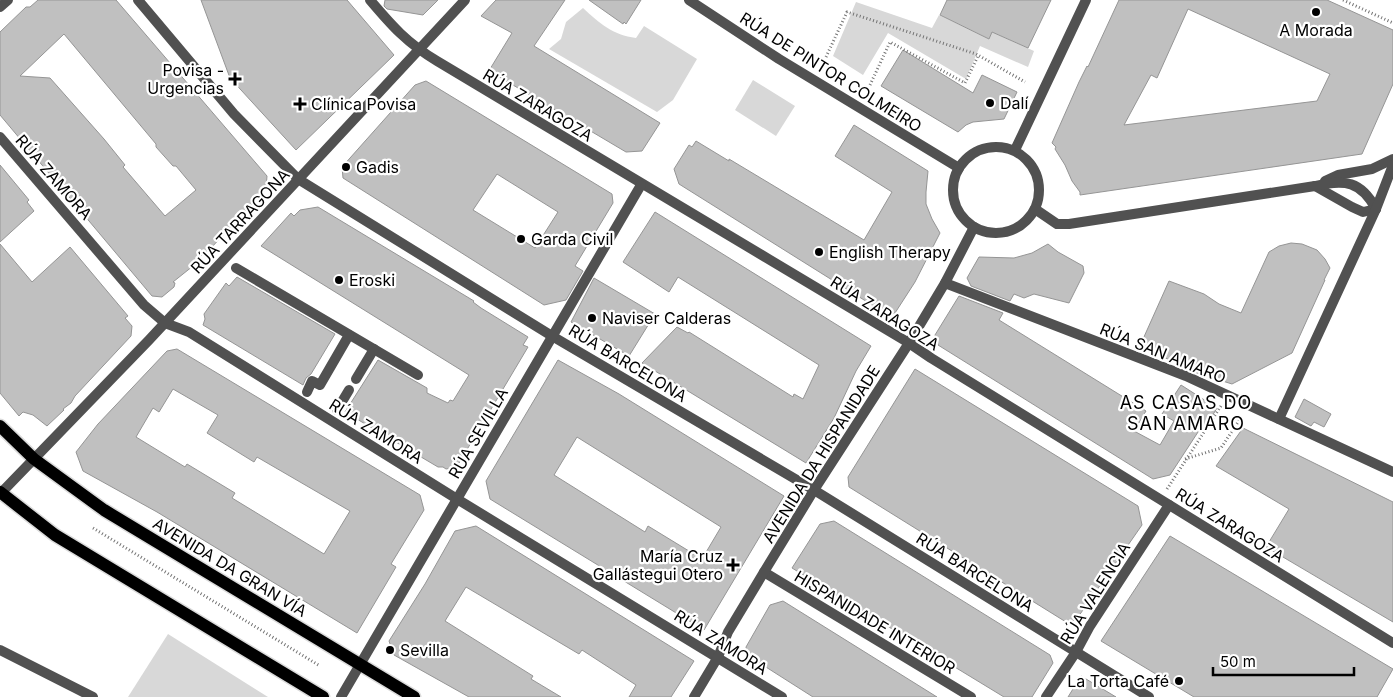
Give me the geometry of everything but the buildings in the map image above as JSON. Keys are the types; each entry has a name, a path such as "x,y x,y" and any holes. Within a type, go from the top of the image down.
{"main road":[{"name":"AVENIDA DA GRAN VÍA","path":"0,426 34,459 104,510 414,697"},
{"path":"0,493 55,534 323,697"}],"street":[{"path":"0,7 8,0"},
{"name":"RÚA BARCELONA","path":"138,0 234,114 298,179 552,336 814,490 1149,697"},
{"name":"RÚA ZARAGOZA","path":"370,0 396,30 418,50 641,185 663,196 909,343 1393,643"},
{"name":"RÚA TARRAGONA","path":"34,459 165,324 465,0"},
{"name":"RÚA DE PINTOR COLMEIRO","path":"689,0 780,59 958,168"},
{"path":"1015,150 1086,0"},
{"name":"RÚA ZAMORA","path":"0,137 144,305 165,324 189,332 457,499 782,697"},
{"path":"989,146 1002,146 1015,150 1032,165 1037,176 1040,187 1035,209 1026,221 1015,229 1001,233 987,232 974,227 956,207 953,194 958,168 966,158 989,146"},
{"path":"1315,186 1338,175 1372,169 1393,159"},
{"path":"1279,419 1376,210 1393,165"},
{"path":"1035,209 1057,224 1069,224 1333,182 1343,182 1357,186 1369,197 1376,210"},
{"name":"RÚA SEVILLA","path":"341,697 641,185"},
{"path":"1315,186 1358,210 1364,212 1376,210"},
{"name":"AVENIDA DA HISPANIDADE","path":"694,697 718,657 728,632 814,490 909,343 945,283 974,227"},
{"path":"236,268 418,375"},
{"name":"RÚA SAN AMARO","path":"945,283 1186,376 1393,472"},
{"path":"306,392 312,381 320,385 350,334"},
{"path":"356,379 374,349"},
{"path":"337,410 349,390"},
{"path":"0,493 34,459"},
{"name":"RÚA VALENCIA","path":"1046,697 1076,652 1090,626 1170,505"},
{"name":"HISPANIDADE INTERIOR","path":"764,572 971,697"},
{"path":"0,650 93,697"}],"path":[{"path":"1343,0 1393,23"},
{"path":"826,57 847,12 978,56 1025,82"},
{"path":"870,85 890,42 965,83 978,56"},
{"path":"1165,492 1228,396"},
{"path":"1185,460 1221,448 1249,405"},
{"path":"93,528 320,666"}],"shaded area":[{"path":"856,2 932,28 939,15 989,39 992,32 1034,51 1028,67 980,46 966,79 888,33 863,75 833,56"},
{"path":"583,8 613,31 636,38 644,26 697,59 673,100 657,112 549,49 561,39 566,22"},
{"path":"753,80 795,106 776,136 735,110"},
{"path":"168,634 268,697 128,697"}],"place":[{"name":"A Morada","path":"1316,12"},
{"name":"Povisa - Urgencias","path":"235,79"},
{"name":"Dalí","path":"990,103"},
{"name":"Clínica Povisa","path":"300,104"},
{"name":"Gadis","path":"346,167"},
{"name":"Garda Civil","path":"521,239"},
{"name":"English Therapy","path":"819,252"},
{"name":"Eroski","path":"339,280"},
{"name":"Naviser Calderas","path":"592,318"},
{"name":"María Cruz Gallástegui Otero","path":"733,565"},
{"name":"Sevilla","path":"390,650"},
{"name":"La Torta Café","path":"1179,681"}],"district":[{"name":"AS CASAS DO SAN AMARO","path":"1186,413"}]}
